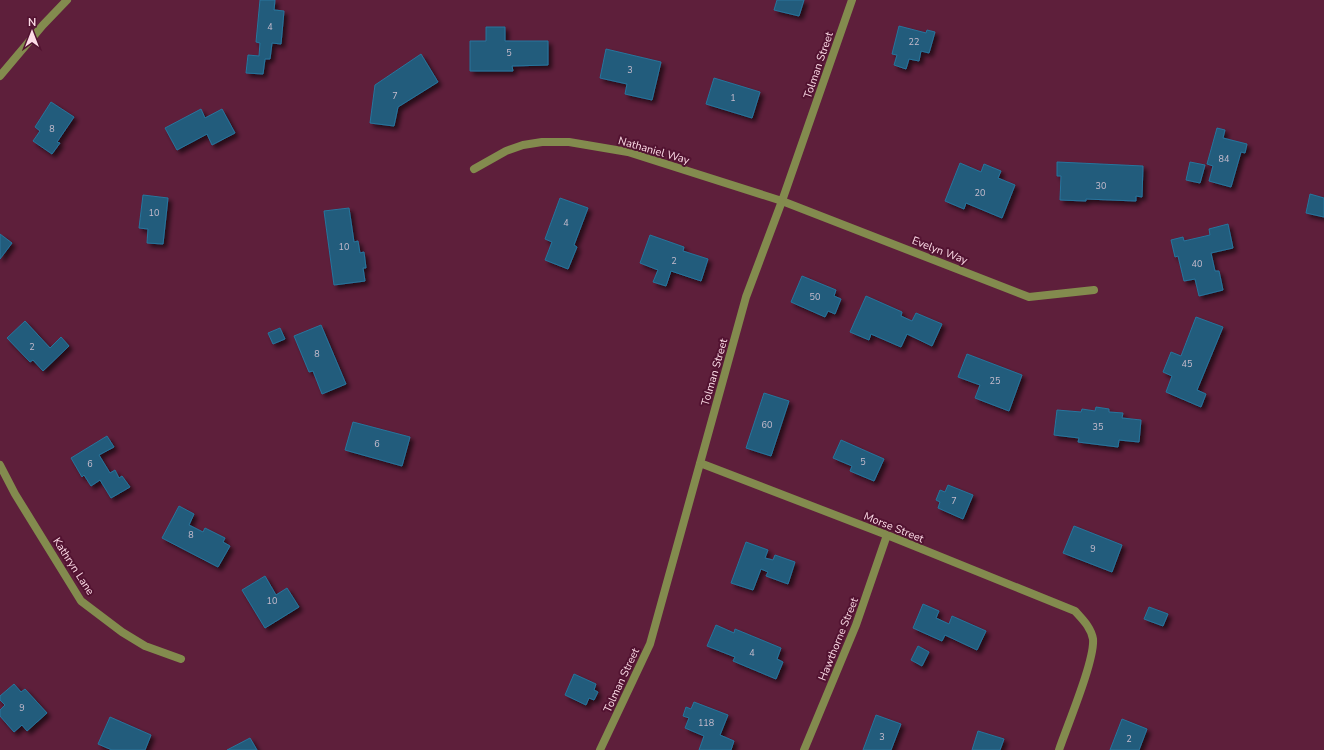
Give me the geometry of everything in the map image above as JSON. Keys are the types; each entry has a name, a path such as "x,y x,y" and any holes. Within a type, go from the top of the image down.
{"street":[{"path":"0,76 43,25 67,0"},
{"name":"Tolman Street","path":"600,750 650,644 746,297 782,201 852,0"},
{"name":"Nathaniel Way","path":"474,169 506,151 523,145 542,142 569,142 628,152 782,201"},
{"name":"Evelyn Way","path":"782,201 1029,297 1094,290"},
{"name":"Morse Street","path":"700,463 887,535 1075,611 1088,625 1093,639 1090,659 1059,750"},
{"name":"Kathryn Lane","path":"0,465 14,494 81,601 122,632 140,642 181,659"},
{"name":"Hawthorne Street","path":"804,750 856,625 887,535"}],"building":[{"path":"260,0 275,0 274,10 284,11 281,44 272,43 270,59 265,59 263,74 246,73 248,55 259,56 260,43 256,42"},
{"path":"777,0 804,0 799,16 774,10"},
{"path":"899,26 926,33 927,30 935,32 929,53 921,51 919,61 909,59 906,69 894,65 897,55 892,54"},
{"path":"486,27 505,27 505,41 548,41 548,65 512,66 513,71 470,71 470,41 486,41"},
{"path":"606,49 661,62 652,100 625,94 627,84 600,78"},
{"path":"421,54 438,82 398,107 394,126 370,123 375,85"},
{"path":"714,78 760,92 752,118 706,104"},
{"path":"51,102 74,117 57,142 60,143 52,154 33,141 40,131 35,127"},
{"path":"201,109 205,118 222,109 235,133 212,145 207,134 177,150 165,128"},
{"path":"1217,128 1225,130 1223,138 1247,144 1245,153 1241,152 1231,187 1209,181 1213,166 1207,164"},
{"path":"1057,162 1143,166 1142,197 1136,196 1136,201 1086,199 1086,201 1060,200 1061,176 1057,176"},
{"path":"1190,162 1205,165 1200,183 1186,180"},
{"path":"960,163 981,172 984,164 1001,171 998,178 1015,185 1002,218 966,203 964,209 945,201"},
{"path":"1310,194 1324,198 1324,217 1306,213"},
{"path":"143,195 168,198 163,244 147,243 148,229 139,228"},
{"path":"560,198 588,208 574,245 577,247 568,269 545,260 552,242 545,239"},
{"path":"349,208 354,242 358,241 360,253 364,252 366,268 363,268 365,281 334,285 324,211"},
{"path":"1228,224 1233,248 1211,253 1215,271 1219,271 1223,290 1199,296 1195,279 1184,281 1178,256 1175,257 1171,240 1183,237 1184,241 1210,235 1209,229"},
{"path":"0,234 12,243 0,259"},
{"path":"650,235 684,247 683,251 708,259 701,281 671,271 666,286 653,282 658,270 640,263"},
{"path":"802,276 836,290 834,296 841,299 835,314 828,311 825,317 791,302"},
{"path":"866,296 902,312 901,316 912,321 916,313 942,324 932,346 907,334 901,347 871,334 869,340 850,332"},
{"path":"1196,317 1223,327 1197,390 1206,394 1201,407 1166,392 1172,376 1163,372 1171,352 1181,356"},
{"path":"25,321 50,348 61,337 69,346 43,371 33,360 30,362 7,338"},
{"path":"321,325 346,384 322,394 313,371 309,372 294,336"},
{"path":"280,328 285,339 273,344 268,333"},
{"path":"967,354 1022,375 1009,411 975,398 980,385 958,377"},
{"path":"764,393 789,401 771,456 746,448"},
{"path":"1096,407 1109,409 1109,412 1123,413 1122,418 1141,420 1139,442 1119,440 1118,447 1078,442 1079,438 1054,435 1057,410 1081,412 1082,409 1095,411"},
{"path":"353,422 410,437 402,466 345,450"},
{"path":"107,436 114,447 99,455 110,473 115,470 119,478 122,476 130,487 111,498 100,480 91,486 84,475 82,477 71,458"},
{"path":"841,440 884,459 874,481 850,471 852,466 833,458"},
{"path":"948,485 973,495 963,519 938,508 940,502 936,500 940,490 945,492"},
{"path":"179,506 194,514 189,525 203,532 205,528 225,538 223,542 230,546 218,567 162,538"},
{"path":"1074,526 1122,545 1112,572 1063,553"},
{"path":"746,542 768,550 765,558 773,560 775,555 795,562 788,584 766,576 768,572 761,569 753,590 731,583"},
{"path":"265,576 276,595 287,588 299,607 265,628 242,590"},
{"path":"923,604 939,611 936,618 949,624 952,616 986,631 977,650 945,635 942,641 913,628"},
{"path":"1149,607 1168,614 1163,626 1144,619"},
{"path":"716,625 734,633 735,629 781,648 777,659 783,662 776,679 733,661 735,657 707,646"},
{"path":"918,646 929,652 922,666 911,660"},
{"path":"574,674 596,684 594,690 598,692 594,700 589,698 586,705 565,695"},
{"path":"14,684 21,692 25,689 47,713 27,731 22,725 14,732 0,716 0,710 5,705 0,700 0,696"},
{"path":"694,702 728,715 720,735 734,741 731,750 699,750 704,736 685,728 689,718 683,716 686,707 691,709"},
{"path":"876,715 901,724 891,750 863,750"},
{"path":"110,717 151,735 145,750 112,750 98,744"},
{"path":"1122,719 1147,729 1139,750 1110,750"},
{"path":"978,731 1004,739 1000,750 972,750"},
{"path":"250,738 257,750 227,750"}]}
